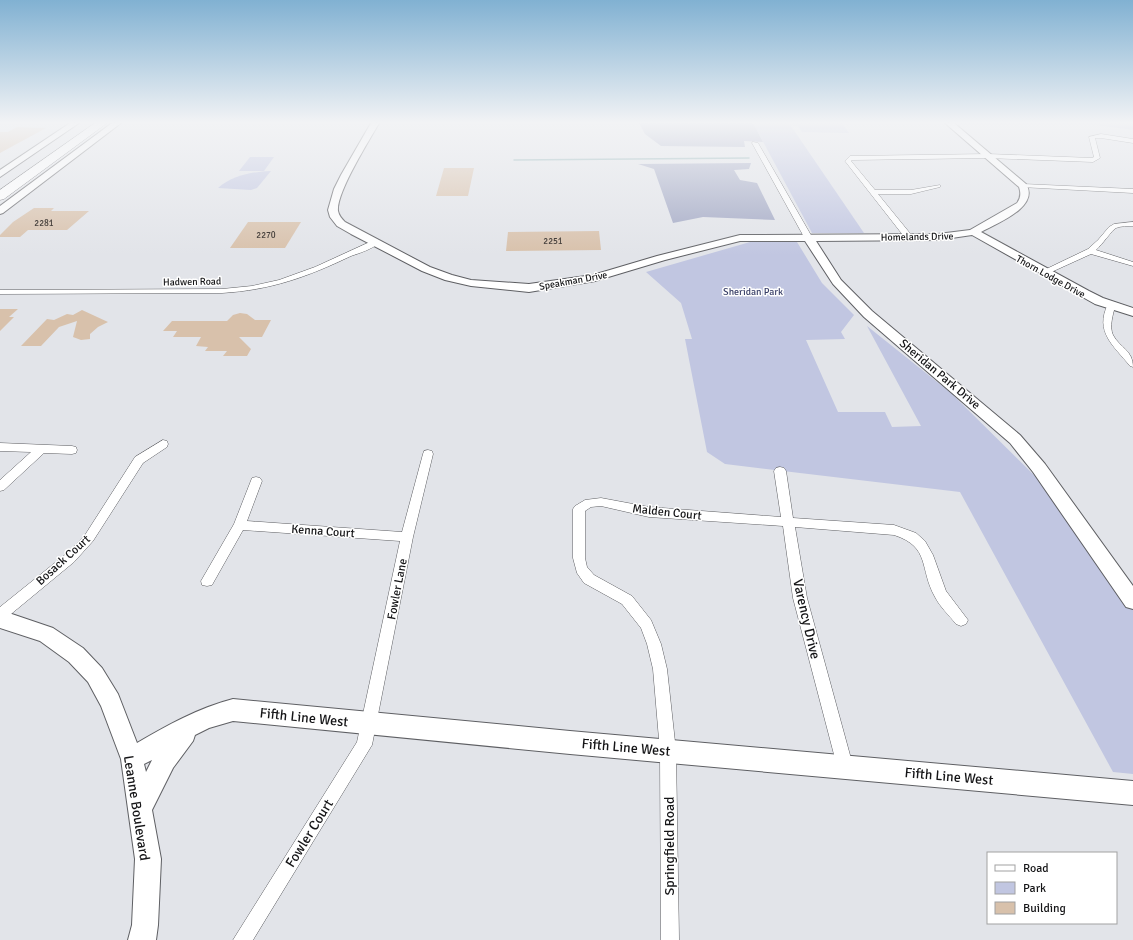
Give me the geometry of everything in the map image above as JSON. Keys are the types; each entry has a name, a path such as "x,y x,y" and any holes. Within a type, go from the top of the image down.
{"highway":[{"path":"0,185 26,167"},
{"path":"0,196 41,167"}],"street":[{"path":"0,174 10,167"},
{"path":"0,211 59,167"},
{"name":"Speakman Drive","path":"350,167 339,189 333,210 335,217 341,224 432,272 449,278 494,286 529,288 595,278 662,258 740,238 808,237"},
{"name":"Sheridan Park Drive","path":"769,167 826,268 837,282 868,314 987,414 1014,439 1058,493 1133,601"},
{"path":"853,167 909,236"},
{"path":"1001,167 1023,186 1133,190"},
{"path":"873,192 911,192 938,186"},
{"name":"Homelands Drive","path":"808,237 938,237 973,232 1020,205 1025,199 1026,193 1023,186"},
{"path":"1044,272 1091,251 1101,242 1111,228 1116,225 1133,224"},
{"name":"Thorn Lodge Drive","path":"973,232 1085,294 1111,306 1133,312"},
{"name":"Hadwen Road","path":"0,292 222,291 242,289 264,286 297,277 376,243"},
{"path":"1091,251 1133,264"},
{"path":"1111,306 1107,322 1109,335 1133,364"},
{"name":"Bosack Court","path":"0,614 70,558 90,538 139,460 163,444"},
{"path":"0,447 72,450"},
{"path":"0,487 41,449"},
{"name":"Fowler Lane","path":"369,724 407,538 428,454"},
{"name":"Varency Drive","path":"780,471 800,598 845,766"},
{"path":"208,581 240,525 256,481"},
{"name":"Malden Court","path":"668,751 660,669 654,644 646,624 627,600 589,580 581,569 579,558 579,509 589,503 601,502 650,512 894,530 912,536 927,555 940,594 961,620"},
{"name":"Kenna Court","path":"240,525 407,538"},
{"name":"Leanne Boulevard","path":"0,619 46,634 76,655 95,675 110,701 132,759 139,812 148,859 145,924 142,940"},
{"name":"Fifth Line West","path":"132,759 180,730 213,714 233,710 369,724 1133,793"},
{"path":"139,812 158,770 173,746 195,723"},
{"name":"Fowler Court","path":"242,940 364,745 369,724"},
{"name":"Springfield Road","path":"668,751 670,940"}],"green space":[{"path":"242,167 267,167 264,171 239,171"},
{"path":"777,167 819,167 864,233 812,233"},
{"path":"271,171 257,188 251,190 218,188 236,177 257,172"},
{"name":"Sheridan Park","path":"750,242 797,242 822,283 854,315 841,332 845,339 806,340 838,412 885,412 892,427 921,426 867,326 951,393 1043,484 1133,608 1133,774 1113,772 960,492 725,464 707,452 685,339 692,339 681,303 646,272"}],"shaded area":[{"path":"647,167 750,167 749,169 734,170 740,180 757,183 775,220 703,217 673,223 654,169"}],"building":[{"path":"444,168 474,168 468,196 436,196"},
{"path":"34,208 54,208 51,211 89,211 67,230 28,230 20,237 0,237 0,235 13,222"},
{"path":"248,222 301,222 285,248 230,248"},
{"path":"599,231 601,250 506,251 508,232"},
{"path":"0,309 18,309 9,317 14,317 0,331"},
{"path":"82,310 108,322 98,327 90,334 90,339 81,340 73,337 77,321 59,327 41,346 21,346 47,319 54,320 67,314 73,315"},
{"path":"240,313 247,314 255,320 271,320 262,337 239,337 251,349 247,356 223,356 227,351 205,351 208,347 196,346 201,337 173,337 177,331 163,331 172,321 227,321 233,315"}]}
